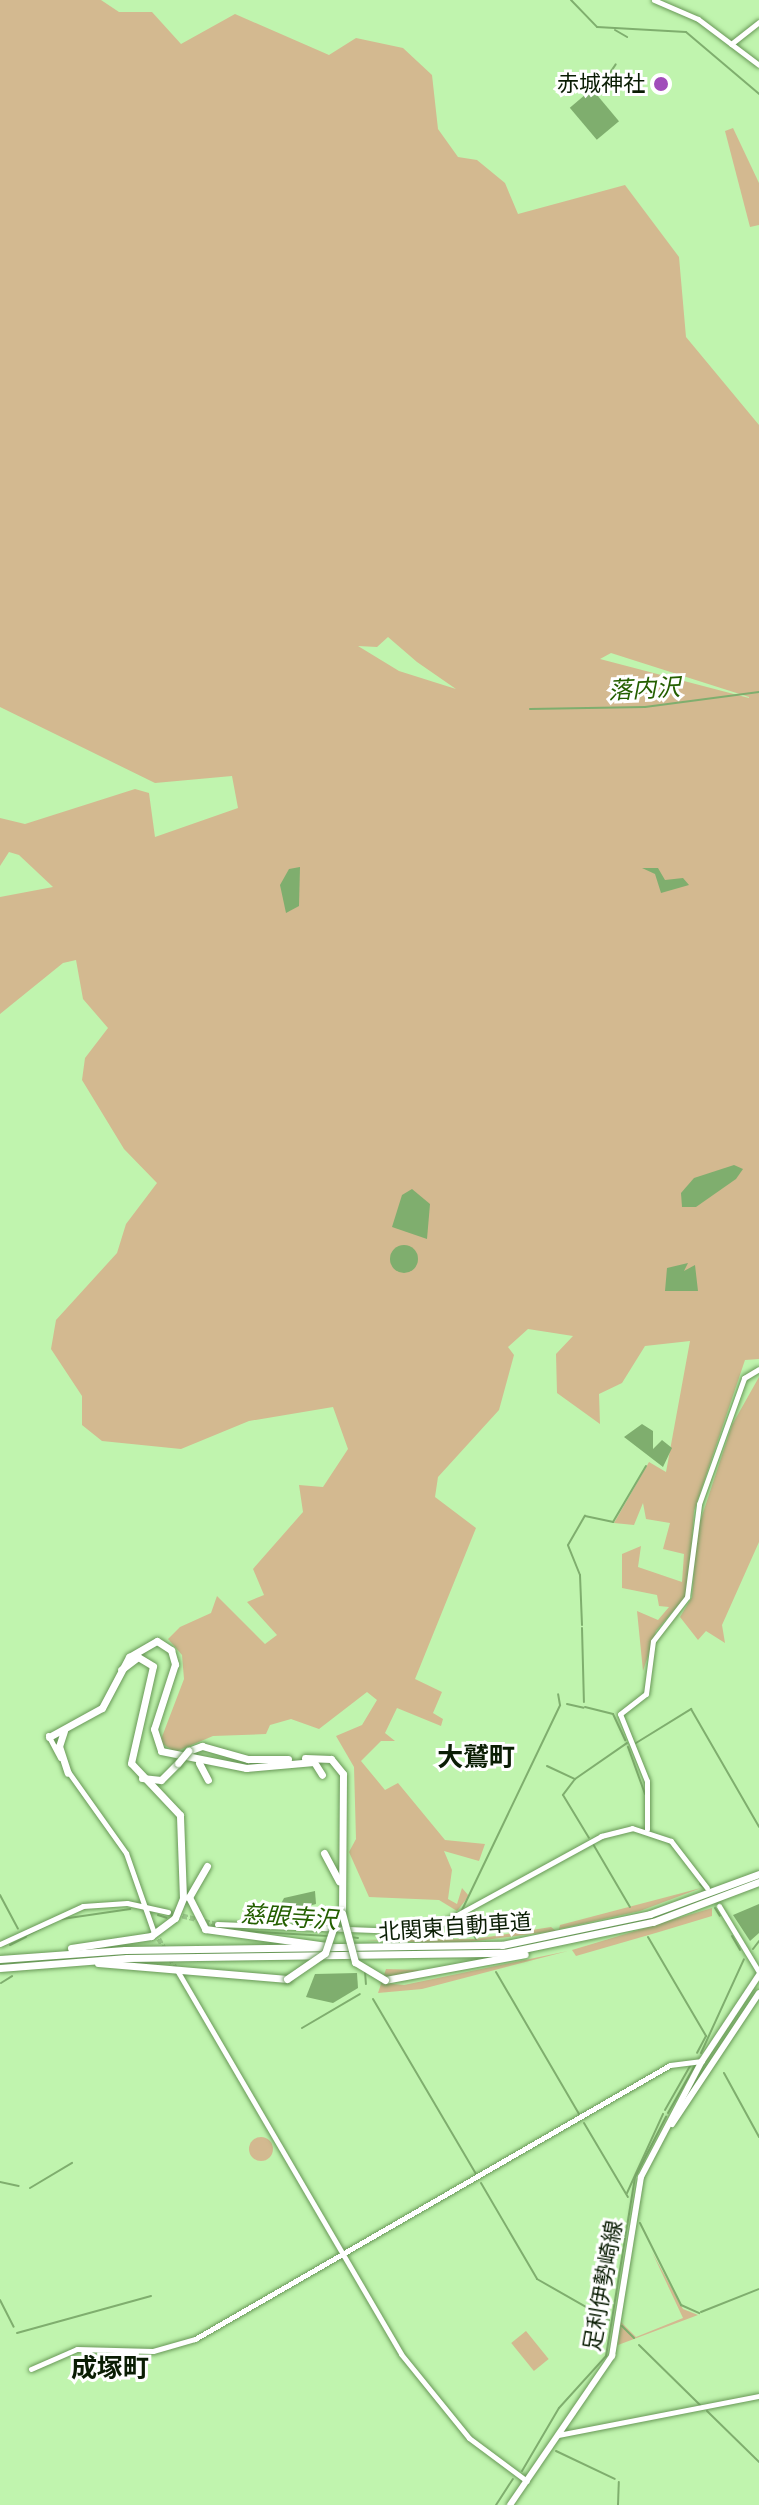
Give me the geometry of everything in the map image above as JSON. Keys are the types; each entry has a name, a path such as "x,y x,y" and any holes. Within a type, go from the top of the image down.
{"highway":[{"path":"49,1735 102,1708 121,1670 147,1642 171,1650 174,1669 155,1740 165,1754 246,1768 314,1762 322,1775"},
{"path":"121,1670 138,1657 154,1670 132,1768"},
{"path":"68,1773 59,1741 69,1727"},
{"path":"84,1961 287,1979 325,1953 340,1914 339,1765 321,1757 257,1760 208,1747 188,1751 155,1781 132,1768"},
{"path":"193,1761 208,1780"},
{"path":"25,1957 145,1938 179,1912 182,1821 132,1768"},
{"path":"324,1853 338,1870 340,1914 355,1962 385,1980 418,1979 581,1940"},
{"path":"207,1866 189,1897 205,1929 357,1951"},
{"name":"北関東自動車道","path":"0,1959 477,1947 579,1932 759,1874"},
{"name":"北関東自動車道","path":"0,1968 84,1961 439,1958 581,1940 759,1882"}],"main road":[{"name":"足利伊勢崎線","path":"510,2505 614,2352 639,2185 702,2061 759,1974"},
{"name":"足利伊勢崎線","path":"659,2144 759,1993"},
{"path":"707,2074 702,2061 726,2042"}],"street":[{"path":"654,0 731,44 759,65"},
{"path":"731,44 759,22"},
{"path":"647,1829 647,1781 620,1714 646,1694 653,1641 687,1597 699,1504 744,1378 759,1369"},
{"path":"49,1735 68,1773 126,1853 141,1905 153,1930"},
{"path":"217,1924 426,1932 601,1836 647,1829 679,1848 707,1888"},
{"path":"0,1944 74,1908 141,1905 168,1912"},
{"path":"719,1906 759,1974"},
{"path":"178,1972 343,2258 448,2416 527,2481"},
{"path":"31,2369 88,2348 178,2347 343,2258 670,2065 702,2061"},
{"path":"558,2435 759,2396"}],"shaded area":[{"path":"0,0 101,0 119,12 152,12 181,44 235,14 329,55 356,38 403,48 432,75 438,129 458,157 477,160 505,183 518,214 625,185 679,257 686,337 759,425 759,1359 745,1360 694,1511 688,1594 656,1631 643,1671 637,1611 658,1620 669,1607 659,1606 657,1595 622,1588 622,1554 641,1546 638,1567 682,1582 684,1554 663,1549 670,1523 646,1519 643,1503 634,1525 614,1523 649,1462 666,1472 690,1341 645,1346 622,1383 599,1394 600,1424 557,1393 556,1354 573,1336 528,1329 508,1347 514,1355 499,1410 438,1477 435,1497 476,1528 415,1679 442,1692 433,1713 443,1719 441,1726 397,1708 385,1733 395,1741 381,1741 361,1761 385,1790 398,1783 445,1840 485,1844 479,1861 444,1851 452,1870 448,1899 457,1904 462,1888 469,1896 457,1911 439,1900 369,1897 349,1852 356,1839 354,1767 336,1736 362,1725 377,1700 367,1692 319,1729 291,1719 270,1725 266,1734 213,1736 175,1752 160,1742 184,1679 182,1655 168,1639 180,1627 211,1613 217,1596 265,1644 277,1635 247,1602 264,1595 253,1569 303,1512 299,1485 323,1487 348,1449 333,1407 249,1421 181,1449 102,1441 82,1425 82,1396 51,1349 56,1320 117,1253 126,1224 157,1183 124,1149 82,1080 85,1058 108,1028 83,999 76,960 63,963 0,1014 0,897 53,887 19,855 9,852 0,866 0,818 25,824 135,789 149,793 155,837 238,808 232,776 155,783 0,707","holes":["388,637 417,662 456,689 399,671 358,646 377,647","611,653 749,697 749,698 600,659"]},
{"path":"592,89 619,121 597,140 570,108"},
{"path":"733,128 759,183 759,225 750,227 725,131"},
{"path":"300,867 299,906 286,913 280,885 289,869"},
{"path":"642,868 658,868 665,880 683,878 689,885 661,893 655,874"},
{"path":"734,1165 743,1169 736,1179 696,1207 682,1207 681,1193 694,1178"},
{"path":"412,1189 430,1204 427,1239 392,1227 402,1195"},
{"path":"404,1245 414,1249 418,1259 414,1269 404,1273 394,1269 390,1259 394,1249"},
{"path":"688,1263 684,1271 695,1265 698,1291 665,1291 667,1268"},
{"path":"759,1377 759,1542 722,1625 725,1643 706,1631 698,1640 680,1617 692,1597 697,1531 732,1425"},
{"path":"642,1424 653,1431 653,1449 662,1440 672,1448 663,1467 624,1437"},
{"path":"701,1888 640,1911 559,1929 560,1925"},
{"path":"315,1891 316,1904 275,1915 284,1898"},
{"path":"759,1904 759,1933 750,1941 733,1915"},
{"path":"712,1908 712,1916 659,1932 576,1956 572,1950"},
{"path":"551,1927 556,1931 453,1944 365,1940 475,1939"},
{"path":"568,1951 422,1989 378,1993 386,1969 419,1970 383,1983 404,1985"},
{"path":"357,1973 358,1988 333,2003 306,1997 315,1974"},
{"path":"261,2137 270,2140 273,2149 270,2158 261,2161 252,2158 249,2149 252,2140"},
{"path":"652,2252 683,2309 698,2315 618,2345 621,2322 636,2337 683,2318"},
{"path":"526,2331 549,2359 534,2371 511,2343"}],"waterway":[{"path":"571,0 597,27 686,32 759,94"},
{"path":"615,30 627,37"},
{"path":"595,95 616,64"},
{"name":"落内沢","path":"530,709 645,707 759,692"},
{"path":"582,1625 580,1575 568,1545 585,1516 613,1522 646,1466"},
{"path":"582,1628 584,1702"},
{"path":"462,1910 560,1705 558,1694"},
{"path":"567,1704 584,1708"},
{"path":"585,1707 613,1714 625,1740"},
{"path":"636,1743 691,1709 759,1827"},
{"path":"547,1766 575,1779 627,1743"},
{"path":"628,1747 645,1794"},
{"path":"575,1779 563,1795 589,1838"},
{"path":"593,1844 630,1907"},
{"path":"700,1884 704,1888"},
{"name":"慈眼寺沢","path":"0,1895 18,1929"},
{"path":"715,1908 720,1916"},
{"name":"慈眼寺沢","path":"62,1919 130,1909"},
{"name":"慈眼寺沢","path":"158,1915 167,1918"},
{"path":"465,1920 476,1939"},
{"name":"慈眼寺沢","path":"25,1936 54,1922"},
{"name":"慈眼寺沢","path":"242,1931 328,1936"},
{"path":"732,1936 740,1950"},
{"path":"10,1945 26,1937"},
{"name":"慈眼寺沢","path":"350,1937 358,1938"},
{"path":"648,1937 706,2036 697,2053"},
{"path":"753,1949 759,1941"},
{"path":"701,2053 744,1959"},
{"name":"慈眼寺沢","path":"365,1971 366,1984"},
{"path":"496,1972 579,2114"},
{"path":"1,1983 12,1976"},
{"path":"302,2028 360,1994"},
{"path":"373,1999 476,2174"},
{"path":"665,2110 690,2066"},
{"path":"668,2113 694,2067"},
{"path":"724,2073 759,2137"},
{"path":"627,2193 663,2114"},
{"path":"522,2471 559,2408 606,2356 635,2177 666,2117"},
{"path":"584,2123 628,2197"},
{"path":"30,2188 72,2163"},
{"path":"0,2182 19,2186"},
{"path":"481,2183 537,2279 609,2320"},
{"path":"640,2223 681,2305 699,2313"},
{"path":"701,2312 759,2289"},
{"path":"17,2333 151,2296"},
{"path":"0,2300 14,2327"},
{"path":"622,2326 634,2338"},
{"path":"639,2345 700,2405"},
{"path":"707,2411 759,2462"},
{"path":"556,2451 615,2479"},
{"path":"496,2505 513,2479"},
{"path":"618,2505 619,2482"}],"tunnel":[{"path":"168,1912 217,1924"},
{"path":"155,1932 178,1972"}],"place":[{"name":"赤城神社","path":"661,84"}],"district":[{"name":"大鷲町","path":"476,1758"},
{"name":"成塚町","path":"110,2369"}]}
